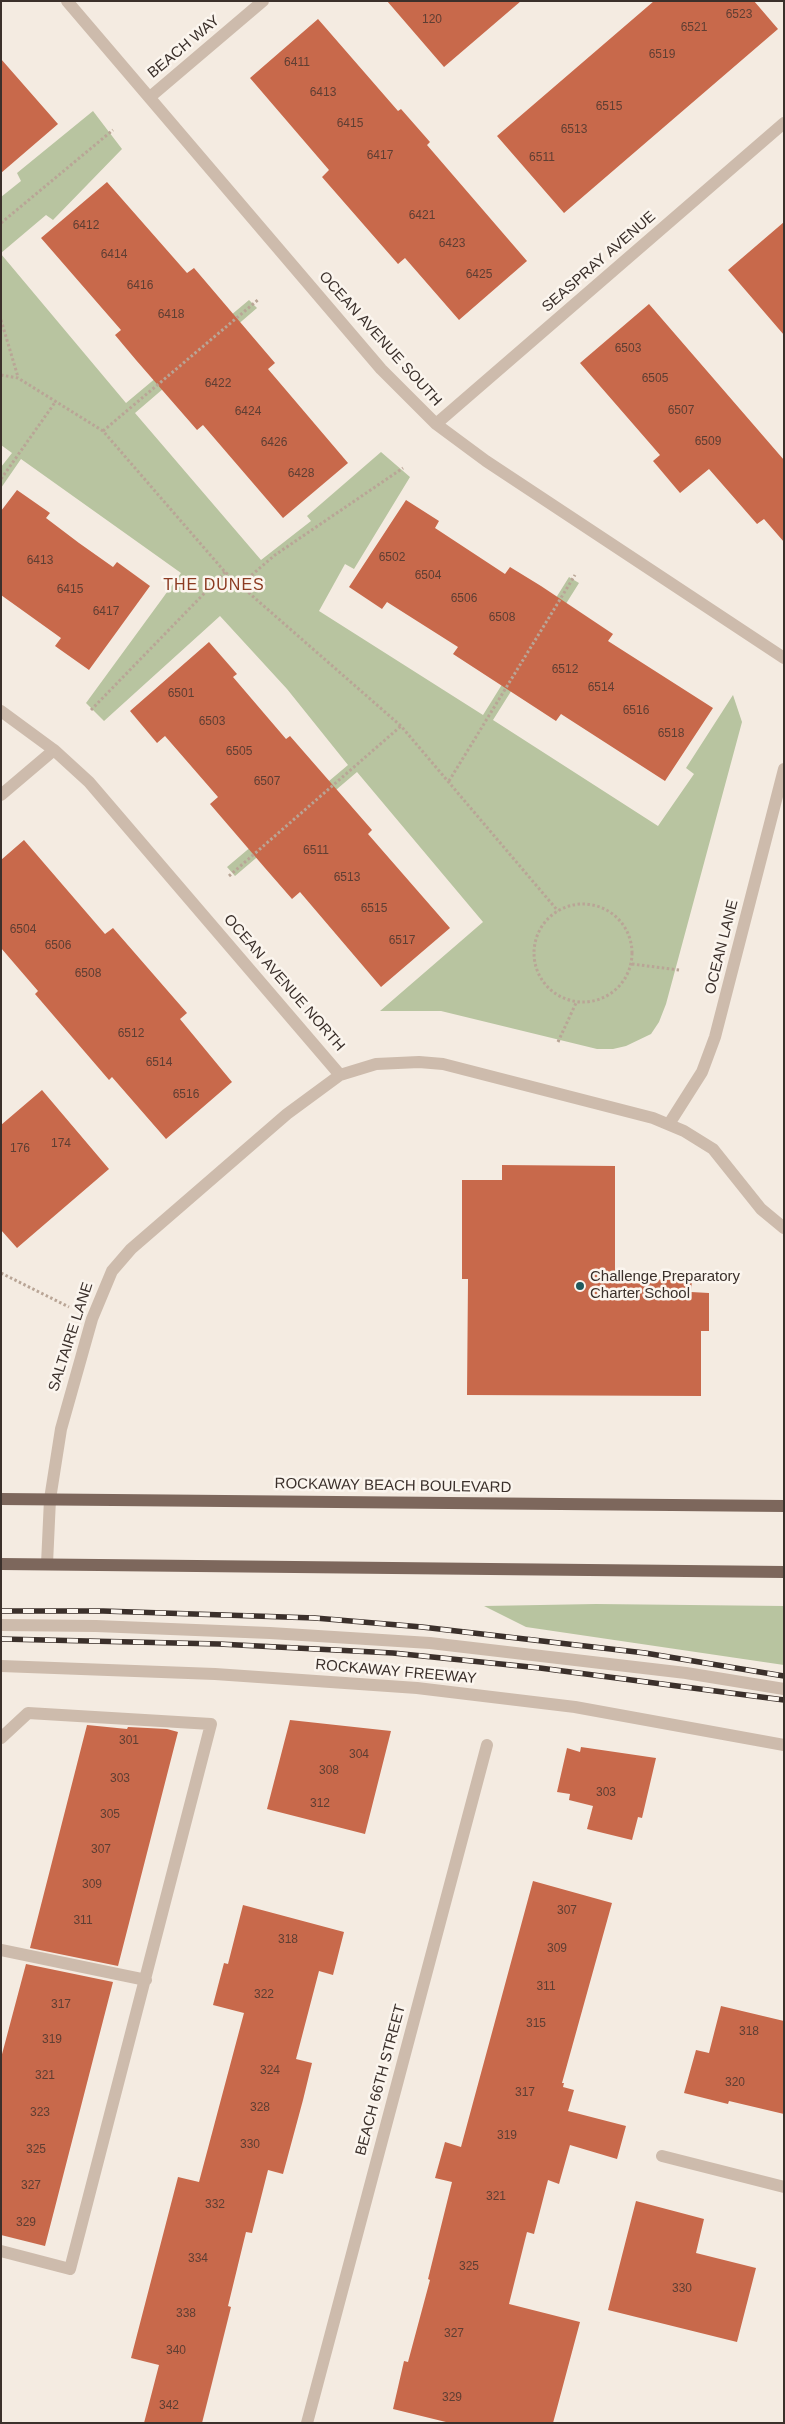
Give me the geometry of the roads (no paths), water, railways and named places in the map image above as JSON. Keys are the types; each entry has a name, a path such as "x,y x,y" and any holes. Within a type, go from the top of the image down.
{"main road":[{"name":"ROCKAWAY BEACH BOULEVARD","path":"1,1498 784,1506"},
{"path":"1,1564 784,1572"}],"street":[{"name":"OCEAN AVENUE SOUTH","path":"67,1 381,369 436,424 486,461 784,658"},
{"name":"BEACH WAY","path":"150,98 263,1"},
{"name":"SEASPRAY AVENUE","path":"436,424 784,124"},
{"name":"OCEAN AVENUE NORTH","path":"1,711 54,750 105,800 340,1075 376,1064 419,1062 443,1064 634,1113 669,1124 684,1130 713,1149 761,1209 784,1228"},
{"path":"1,795 54,750"},
{"name":"OCEAN LANE","path":"669,1124 702,1072 715,1037 784,769"},
{"name":"SALTAIRE LANE","path":"47,1564 50,1499 61,1429 92,1319 104,1284 120,1259 287,1114 340,1075"},
{"name":"ROCKAWAY FREEWAY","path":"1,1625 241,1631 430,1643 686,1674 784,1689"},
{"name":"ROCKAWAY FREEWAY","path":"1,1666 214,1674 417,1688 575,1707 784,1745"},
{"path":"1,1738 28,1713 211,1724 70,2269 1,2251"},
{"name":"BEACH 66TH STREET","path":"307,2423 487,1745"},
{"path":"1,1950 146,1980"},
{"path":"662,2156 784,2188"}],"railway":[{"path":"1,1611 103,1611 315,1618 422,1627 645,1653 784,1676"},
{"path":"1,1639 219,1644 393,1653 540,1668 784,1700"}],"place":[{"name":"Challenge Preparatory Charter School","path":"580,1286"}],"district":[{"name":"THE DUNES","path":"214,586"}]}
